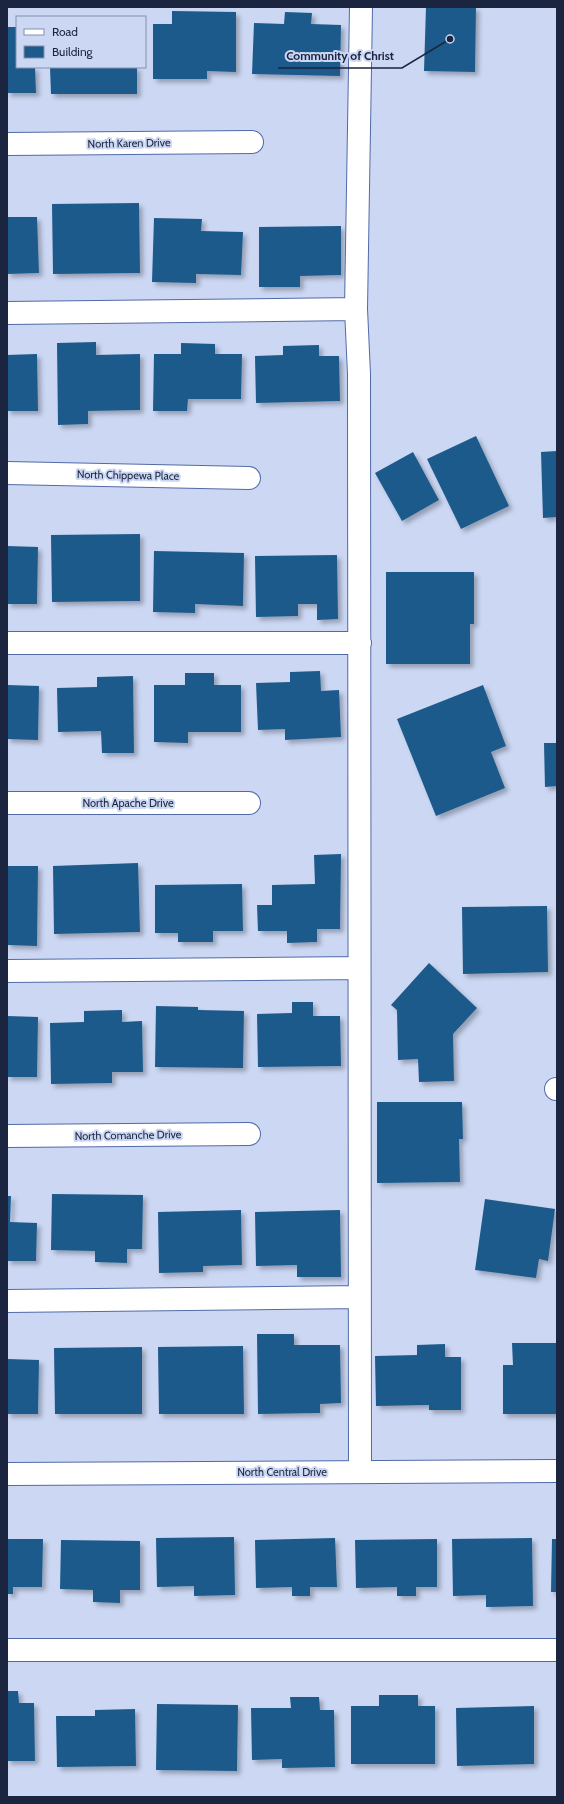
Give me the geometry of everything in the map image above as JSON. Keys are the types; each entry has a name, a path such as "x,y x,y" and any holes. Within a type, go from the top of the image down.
{"street":[{"path":"360,1471 360,643 359,374 356,309 362,7"},
{"name":"North Karen Drive","path":"7,144 252,142"},
{"path":"7,312 356,309"},
{"name":"North Chippewa Place","path":"7,473 249,478"},
{"path":"7,643 360,643"},
{"name":"North Apache Drive","path":"7,803 249,803"},
{"path":"7,971 359,968"},
{"name":"North Comanche Drive","path":"7,1136 249,1134"},
{"path":"7,1302 359,1297"},
{"name":"North Central Drive","path":"7,1474 557,1470"},
{"path":"7,1650 557,1650"}],"building":[{"path":"426,7 476,7 475,72 424,71"},
{"path":"172,11 236,12 236,72 207,71 207,79 153,79 153,24 172,24"},
{"path":"285,12 312,13 311,24 341,25 340,76 252,74 254,23 284,24"},
{"path":"7,27 16,27 16,68 35,68 36,93 7,93"},
{"path":"50,68 137,68 137,94 51,94"},
{"path":"139,203 140,273 53,274 52,204"},
{"path":"7,217 37,217 39,273 7,274"},
{"path":"154,218 202,219 201,231 243,232 241,275 196,274 196,283 152,282"},
{"path":"341,226 341,275 300,276 300,287 259,287 259,227"},
{"path":"96,342 96,355 140,354 140,410 88,411 88,424 58,425 57,343"},
{"path":"181,343 215,344 215,354 242,354 241,399 188,399 187,411 153,411 154,354 181,354"},
{"path":"319,345 319,356 339,356 340,401 256,403 255,356 283,355 283,346"},
{"path":"37,354 38,411 7,411 7,355"},
{"path":"476,436 509,506 461,529 427,459"},
{"path":"557,451 557,517 543,518 541,452"},
{"path":"413,452 439,500 402,521 375,473"},
{"path":"140,534 140,601 52,602 51,535"},
{"path":"7,546 38,547 37,604 7,604"},
{"path":"154,551 244,553 243,606 195,604 195,613 153,612"},
{"path":"337,555 338,619 317,620 317,604 298,604 298,616 256,617 255,556"},
{"path":"386,572 474,572 474,624 470,624 470,664 386,664"},
{"path":"320,671 321,691 339,690 341,737 285,740 285,729 258,730 256,683 290,682 290,672"},
{"path":"185,673 214,673 214,685 241,685 241,732 188,732 188,743 154,742 154,685 185,685"},
{"path":"133,676 134,753 102,753 101,731 58,732 57,688 97,687 97,677"},
{"path":"7,685 39,686 38,740 7,739"},
{"path":"483,685 506,746 491,752 505,788 436,816 397,719"},
{"path":"544,743 557,743 557,786 545,787"},
{"path":"341,854 340,929 317,929 317,942 287,943 287,931 258,931 257,905 272,905 272,885 315,884 314,855"},
{"path":"138,863 140,932 54,934 53,866"},
{"path":"8,866 38,866 37,946 7,945"},
{"path":"242,884 243,931 213,931 213,942 178,942 178,933 155,933 155,885"},
{"path":"547,906 548,972 463,974 462,907"},
{"path":"429,963 477,1008 453,1034 454,1081 419,1082 418,1059 398,1060 397,1010 391,1005"},
{"path":"292,1002 313,1002 313,1016 340,1016 341,1066 258,1067 257,1014 292,1013"},
{"path":"156,1006 198,1007 198,1010 244,1011 243,1068 155,1067"},
{"path":"122,1010 122,1022 142,1021 143,1072 112,1072 112,1083 51,1084 50,1023 84,1022 84,1011"},
{"path":"7,1016 38,1017 37,1077 7,1077"},
{"path":"377,1102 462,1102 463,1139 459,1139 460,1182 377,1183"},
{"path":"52,1194 143,1195 142,1249 127,1249 127,1263 95,1262 95,1251 51,1250"},
{"path":"7,1196 11,1196 10,1222 37,1223 36,1261 7,1261"},
{"path":"485,1199 555,1209 548,1261 539,1259 536,1278 475,1270"},
{"path":"241,1210 242,1265 203,1266 203,1272 159,1273 158,1212"},
{"path":"340,1210 341,1277 297,1277 297,1265 256,1266 255,1212"},
{"path":"257,1334 294,1334 294,1345 340,1345 341,1403 320,1404 320,1413 258,1414"},
{"path":"512,1343 557,1343 557,1414 503,1414 503,1365 513,1365"},
{"path":"445,1344 445,1357 461,1357 461,1410 429,1410 429,1405 376,1406 375,1356 417,1355 417,1345"},
{"path":"243,1346 244,1414 159,1414 158,1347"},
{"path":"142,1347 142,1414 55,1414 54,1348"},
{"path":"7,1359 39,1360 38,1414 7,1414"},
{"path":"234,1537 235,1595 194,1596 194,1586 157,1587 156,1538"},
{"path":"335,1538 337,1587 310,1587 310,1596 292,1596 292,1587 256,1588 255,1540"},
{"path":"532,1538 533,1606 486,1607 486,1595 453,1596 452,1539"},
{"path":"7,1539 43,1539 42,1587 13,1587 13,1594 7,1594"},
{"path":"437,1539 437,1587 416,1587 416,1596 397,1596 397,1587 356,1588 355,1540"},
{"path":"552,1539 557,1539 557,1592 551,1592"},
{"path":"61,1540 140,1541 140,1590 120,1590 120,1603 93,1602 93,1590 60,1589"},
{"path":"7,1691 18,1691 19,1703 34,1703 35,1761 7,1761"},
{"path":"379,1695 418,1695 418,1706 435,1706 435,1764 351,1764 351,1706 379,1706"},
{"path":"290,1697 319,1697 320,1710 334,1710 335,1767 282,1768 282,1759 252,1760 251,1708 291,1708"},
{"path":"157,1704 238,1705 237,1771 156,1770"},
{"path":"534,1706 534,1764 457,1766 456,1708"},
{"path":"135,1709 136,1766 57,1767 56,1716 95,1716 95,1710"}],"place":[{"name":"Community of Christ","path":"450,39"}]}
